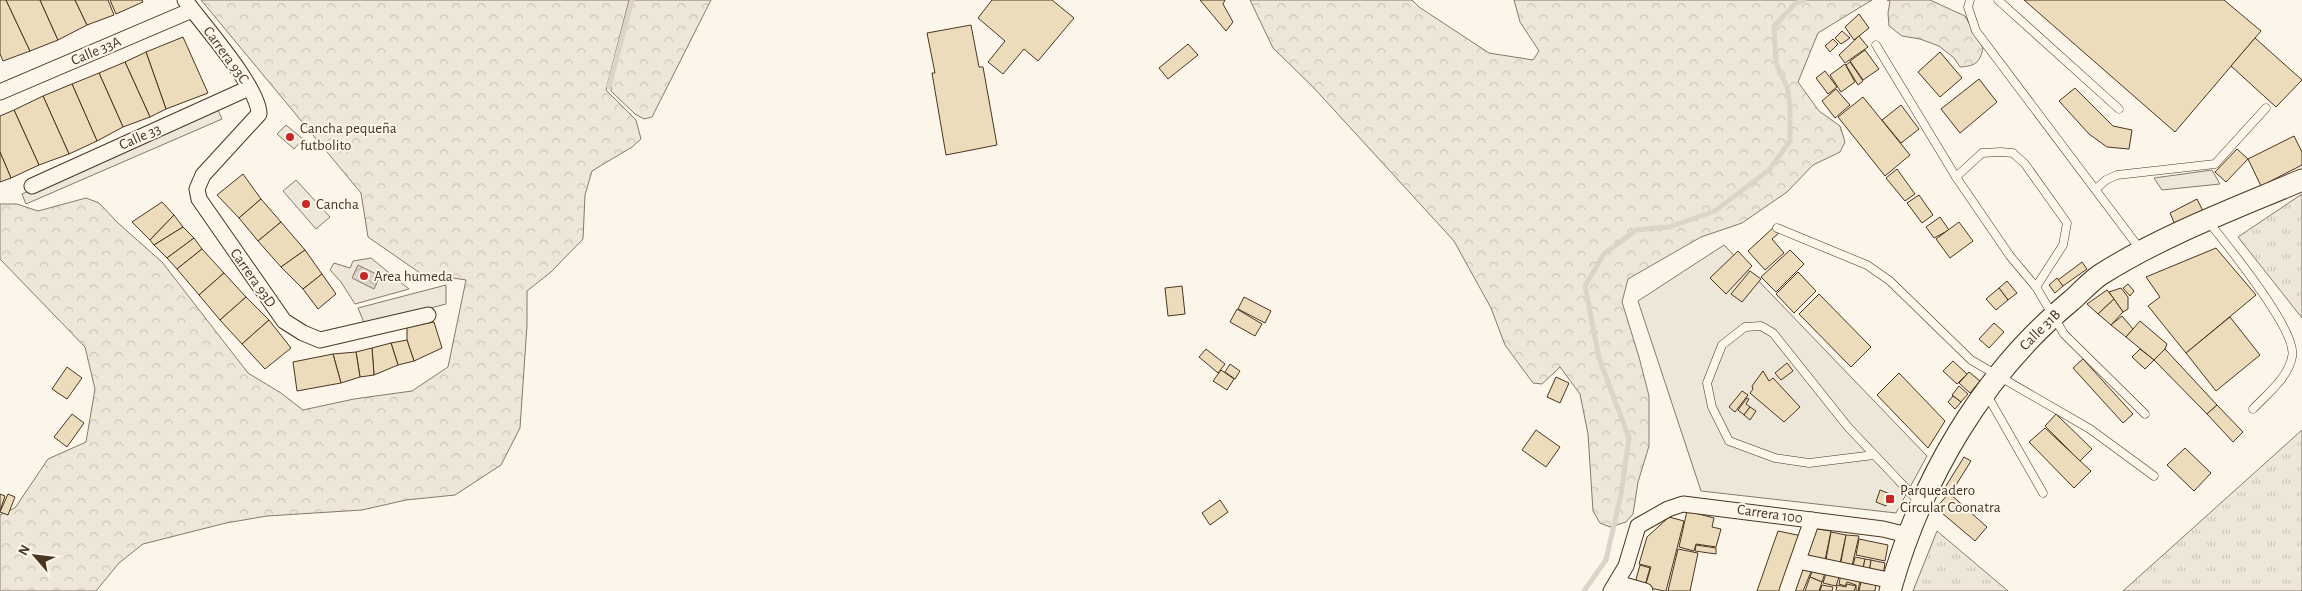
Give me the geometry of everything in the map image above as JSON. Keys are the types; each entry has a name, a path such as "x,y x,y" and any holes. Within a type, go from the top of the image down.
{"street":[{"name":"Carrera 93C","path":"188,5 249,88 259,104 259,114"},
{"name":"Calle 33A","path":"0,92 188,5"},
{"name":"Calle 33","path":"32,186 249,88"},
{"name":"Carrera 93D","path":"259,114 203,174 197,189 204,210 284,321 303,333 320,340 428,315"},
{"name":"Calle 31B","path":"1891,586 1907,535 1920,503 1958,433 1998,374 2054,315 2098,277 2141,251 2302,180"},
{"name":"Carrera 100","path":"1614,587 1626,566 1638,526 1668,509 1689,503 1883,529 1907,535"},
{"path":"1787,591 1812,520"},
{"path":"1798,561 1891,586"},
{"path":"1614,587 1645,591"}],"lane":[{"path":"1970,0 1968,7 1976,31 2141,251"},
{"path":"1998,0 2119,109"},
{"path":"1876,45 1956,177 2010,256 2036,287 2064,334 2145,414"},
{"path":"2096,189 2106,180 2117,175 2215,164 2266,108"},
{"path":"1956,177 1982,153 2013,153 2025,164 2067,223 2063,245 2036,287"},
{"path":"2208,221 2279,317 2291,343 2293,356 2282,378 2253,409"},
{"path":"1777,228 1867,265 1890,281 1971,360 2090,429 2154,476"},
{"path":"1874,455 1809,463 1775,458 1729,441 1712,407 1707,383 1722,345 1745,327 1761,326 1772,332 1848,427 1920,503"},
{"path":"1986,393 2043,492"}],"green space":[{"path":"201,0 629,0 606,90 636,120 641,139 632,147 592,171 585,195 583,239 551,272 527,291 527,325 520,428 501,465 455,495 406,500 362,510 267,516 226,523 143,544 119,563 96,591 0,591 0,515 15,508 48,459 86,442 95,389 85,347 0,259 0,204 17,204 38,211 86,198 99,203 118,223 162,262 248,373 281,393 303,410 354,399 412,391 448,367 466,280 420,273 368,237 361,193"},
{"path":"630,0 711,0 652,117 644,119 635,114 611,91 612,70"},
{"path":"1250,0 1412,0 1419,7 1489,53 1533,60 1539,51 1520,22 1514,0 1872,0 1818,33 1798,82 1819,111 1840,126 1845,142 1840,152 1813,165 1787,192 1742,223 1701,237 1628,279 1622,302 1649,396 1649,446 1638,482 1633,514 1626,522 1610,527 1600,523 1593,511 1588,434 1580,394 1560,367 1542,384 1533,383 1505,345 1491,308 1454,241 1313,87 1273,48"},
{"path":"1887,0 1930,0 1965,16 1983,48 1980,57 1973,65 1960,67 1954,58 1939,46 1920,39 1902,36 1889,26 1888,13 1890,1"},
{"name":"Cancha pequeña futbolito","path":"286,125 303,139 294,149 277,134"},
{"name":"Cancha","path":"296,180 330,217 316,229 283,191"},
{"path":"2302,194 2302,318 2238,237"},
{"name":"Area humeda","path":"371,258 409,289 355,304 341,282 330,270 334,263 350,268 353,261"},
{"path":"2302,430 2302,591 2123,591"},
{"path":"1937,531 2008,591 1913,591"}],"shaded area":[{"path":"217,108 222,119 26,204 22,194"},
{"path":"2212,170 2220,184 2162,190 2154,178"},
{"path":"1724,245 1927,456 1896,513 1701,491 1638,301"},
{"path":"446,285 446,304 365,325 358,308"}],"water":[{"path":"358,265 380,276 374,289 352,278"}],"building":[{"path":"0,0 6,0 30,51 3,61 0,54"},
{"path":"6,0 40,0 58,40 30,51"},
{"path":"40,0 75,0 87,25 58,40"},
{"path":"75,0 108,0 114,15 87,25"},
{"path":"110,0 142,0 143,2 116,14"},
{"path":"992,0 1052,0 1074,18 1038,61 1024,49 1003,74 988,62 1005,41 978,18"},
{"path":"1200,0 1225,0 1223,4 1233,22 1226,31"},
{"path":"2024,0 2224,0 2261,31 2175,132"},
{"path":"1859,14 1869,28 1854,40 1845,27"},
{"path":"971,25 979,67 983,67 997,145 946,155 932,73 935,73 927,33"},
{"path":"1842,31 1850,38 1841,44 1835,38"},
{"path":"1859,36 1868,47 1845,63 1839,55"},
{"path":"183,37 208,93 166,109 146,52"},
{"path":"2255,38 2302,80 2276,107 2231,66"},
{"path":"1833,39 1838,44 1830,52 1825,46"},
{"path":"1188,44 1198,55 1168,79 1159,68"},
{"path":"1865,50 1879,69 1863,80 1850,61"},
{"path":"146,52 166,109 150,117 125,62"},
{"path":"1940,52 1962,78 1940,97 1918,72"},
{"path":"125,62 150,117 123,127 99,73"},
{"path":"1850,62 1863,81 1858,85 1846,65"},
{"path":"1845,64 1855,82 1841,92 1830,75"},
{"path":"1825,71 1837,87 1828,94 1816,78"},
{"path":"99,73 123,127 97,141 72,84"},
{"path":"1979,79 1997,102 1960,133 1941,109"},
{"path":"72,84 97,141 69,154 43,96"},
{"path":"2075,88 2113,126 2132,130 2129,149 2107,147 2089,134 2059,101"},
{"path":"1836,89 1850,105 1835,118 1822,101"},
{"path":"43,96 69,154 39,165 14,110"},
{"path":"1863,97 1910,155 1885,176 1838,117"},
{"path":"1901,105 1919,129 1901,143 1882,120"},
{"path":"14,110 39,165 11,178 0,152 0,116"},
{"path":"2294,136 2302,152 2302,165 2261,186 2248,159"},
{"path":"2237,149 2248,159 2226,182 2215,172"},
{"path":"0,152 11,178 0,182"},
{"path":"1897,169 1915,194 1905,201 1886,178"},
{"path":"243,174 261,199 239,218 217,195"},
{"path":"1919,195 1933,215 1922,223 1907,203"},
{"path":"261,199 281,222 258,241 239,218"},
{"path":"2197,199 2204,213 2176,227 2170,213"},
{"path":"162,202 174,215 150,240 132,222"},
{"path":"174,215 183,227 154,245 150,240"},
{"path":"1940,217 1949,230 1934,238 1926,227"},
{"path":"281,222 305,250 281,267 258,241"},
{"path":"1959,222 1973,241 1950,258 1936,239"},
{"path":"183,227 194,238 167,258 154,245"},
{"path":"1774,227 1779,233 1772,239 1784,253 1765,270 1748,251"},
{"path":"194,238 202,249 177,269 167,258"},
{"path":"2216,248 2256,295 2186,353 2148,306 2160,297 2146,277"},
{"path":"202,249 224,273 199,295 177,269"},
{"path":"305,250 322,274 303,289 281,267"},
{"path":"1790,250 1804,264 1776,292 1761,277"},
{"path":"1738,251 1752,266 1726,294 1710,278"},
{"path":"2082,262 2087,269 2063,286 2058,280"},
{"path":"1750,271 1761,279 1742,302 1731,294"},
{"path":"1798,272 1816,291 1794,313 1776,294"},
{"path":"224,273 246,297 220,320 199,295"},
{"path":"322,274 336,294 318,309 303,289"},
{"path":"2057,278 2063,286 2055,293 2049,285"},
{"path":"2007,281 2017,293 2008,300 1999,288"},
{"path":"2128,284 2134,291 2130,296 2123,288"},
{"path":"1182,286 1185,314 1168,316 1165,288"},
{"path":"1999,288 2008,300 1996,310 1986,299"},
{"path":"2121,288 2128,297 2128,309 2123,312 2109,292"},
{"path":"2107,290 2114,299 2098,314 2087,304"},
{"path":"1819,294 1871,347 1851,367 1799,314"},
{"path":"246,297 269,320 242,344 220,320"},
{"path":"1244,297 1271,311 1265,323 1238,309"},
{"path":"2114,299 2123,312 2111,325 2098,314"},
{"path":"1237,309 1262,324 1255,336 1230,322"},
{"path":"2122,316 2133,329 2126,337 2111,325"},
{"path":"2230,317 2260,355 2216,391 2186,353"},
{"path":"269,320 291,348 265,369 242,344"},
{"path":"2140,321 2167,344 2165,349 2154,360 2126,337"},
{"path":"434,322 442,348 414,361 407,340 407,327"},
{"path":"1994,323 2004,332 1989,348 1979,339"},
{"path":"407,340 414,361 398,365 391,343"},
{"path":"391,343 398,365 374,375 372,348"},
{"path":"372,348 374,375 360,377 356,352"},
{"path":"1206,349 1225,364 1218,373 1199,357"},
{"path":"2140,349 2154,360 2145,369 2132,357"},
{"path":"2165,349 2217,405 2207,414 2154,360"},
{"path":"356,352 360,377 341,383 333,354"},
{"path":"333,354 341,383 297,391 293,362"},
{"path":"2083,359 2133,414 2123,423 2073,368"},
{"path":"1953,361 1967,374 1957,384 1943,371"},
{"path":"1787,363 1793,371 1781,380 1775,373"},
{"path":"1230,364 1240,371 1235,379 1225,372"},
{"path":"67,367 82,378 67,399 52,389"},
{"path":"1221,370 1234,379 1227,390 1213,381"},
{"path":"1763,371 1769,381 1773,378 1800,407 1784,422 1750,393 1753,389 1752,386"},
{"path":"1969,372 1980,381 1970,393 1959,383"},
{"path":"1899,373 1945,421 1928,448 1877,395"},
{"path":"1556,377 1569,383 1560,403 1547,397"},
{"path":"1959,386 1968,394 1961,402 1952,395"},
{"path":"1742,391 1748,395 1735,412 1729,407"},
{"path":"1953,396 1961,402 1955,409 1948,402"},
{"path":"1747,398 1749,399 1746,404 1750,407 1744,415 1738,410"},
{"path":"2217,405 2243,432 2233,442 2207,414"},
{"path":"1750,407 1756,411 1750,420 1744,415"},
{"path":"72,414 84,423 67,447 54,437"},
{"path":"2056,414 2092,449 2080,461 2045,426"},
{"path":"2045,428 2091,471 2074,488 2029,442"},
{"path":"1536,430 1560,447 1546,467 1522,450"},
{"path":"2185,448 2211,473 2194,491 2167,465"},
{"path":"1964,457 1971,461 1951,493 1944,489"},
{"path":"1880,490 1890,494 1886,506 1876,502"},
{"path":"1949,493 1987,527 1975,541 1936,508"},
{"path":"0,494 5,496 0,511"},
{"path":"8,494 15,497 8,515 0,512"},
{"path":"1220,500 1228,512 1210,525 1202,513"},
{"path":"1687,511 1714,518 1712,527 1721,529 1716,547 1696,544 1694,551 1679,547"},
{"path":"1669,517 1684,521 1666,591 1664,591 1645,587 1651,567 1639,564 1647,537"},
{"path":"1811,528 1831,531 1824,565 1802,560"},
{"path":"1778,531 1802,536 1781,591 1757,591"},
{"path":"1831,532 1846,535 1839,568 1825,565"},
{"path":"1846,535 1859,536 1851,570 1840,567"},
{"path":"1859,539 1888,545 1885,561 1856,555"},
{"path":"1696,545 1716,548 1716,554 1695,551"},
{"path":"1678,549 1698,553 1690,591 1668,591"},
{"path":"1855,557 1865,559 1862,573 1852,571"},
{"path":"1865,559 1871,560 1869,574 1862,573"},
{"path":"1871,560 1885,563 1883,576 1869,574"},
{"path":"1799,562 1813,567 1803,591 1794,591"},
{"path":"1640,565 1650,568 1645,585 1635,583"},
{"path":"1814,567 1826,570 1822,582 1810,577"},
{"path":"1827,570 1840,574 1836,586 1823,583"},
{"path":"1841,574 1860,581 1858,591 1856,591 1856,585 1847,582 1845,586 1839,584"},
{"path":"1810,577 1822,582 1819,591 1805,591"},
{"path":"1861,582 1876,585 1875,591 1859,591"},
{"path":"1847,584 1856,586 1854,591 1836,591 1837,585 1846,587"},
{"path":"1822,585 1833,587 1832,591 1820,591"}],"waterway":[{"path":"609,87 632,0"},
{"path":"1584,591 1606,560 1621,494 1629,438 1599,358 1585,286 1604,254 1636,230 1669,227 1715,211 1769,170 1790,141 1790,106 1787,87 1776,63 1774,26 1795,4 1804,0"}],"place":[{"name":"Cancha pequeña futbolito","path":"290,137"},
{"name":"Cancha","path":"306,204"},
{"name":"Area humeda","path":"364,276"},
{"name":"Parqueadero Circular Coonatra","path":"1890,499"}]}
